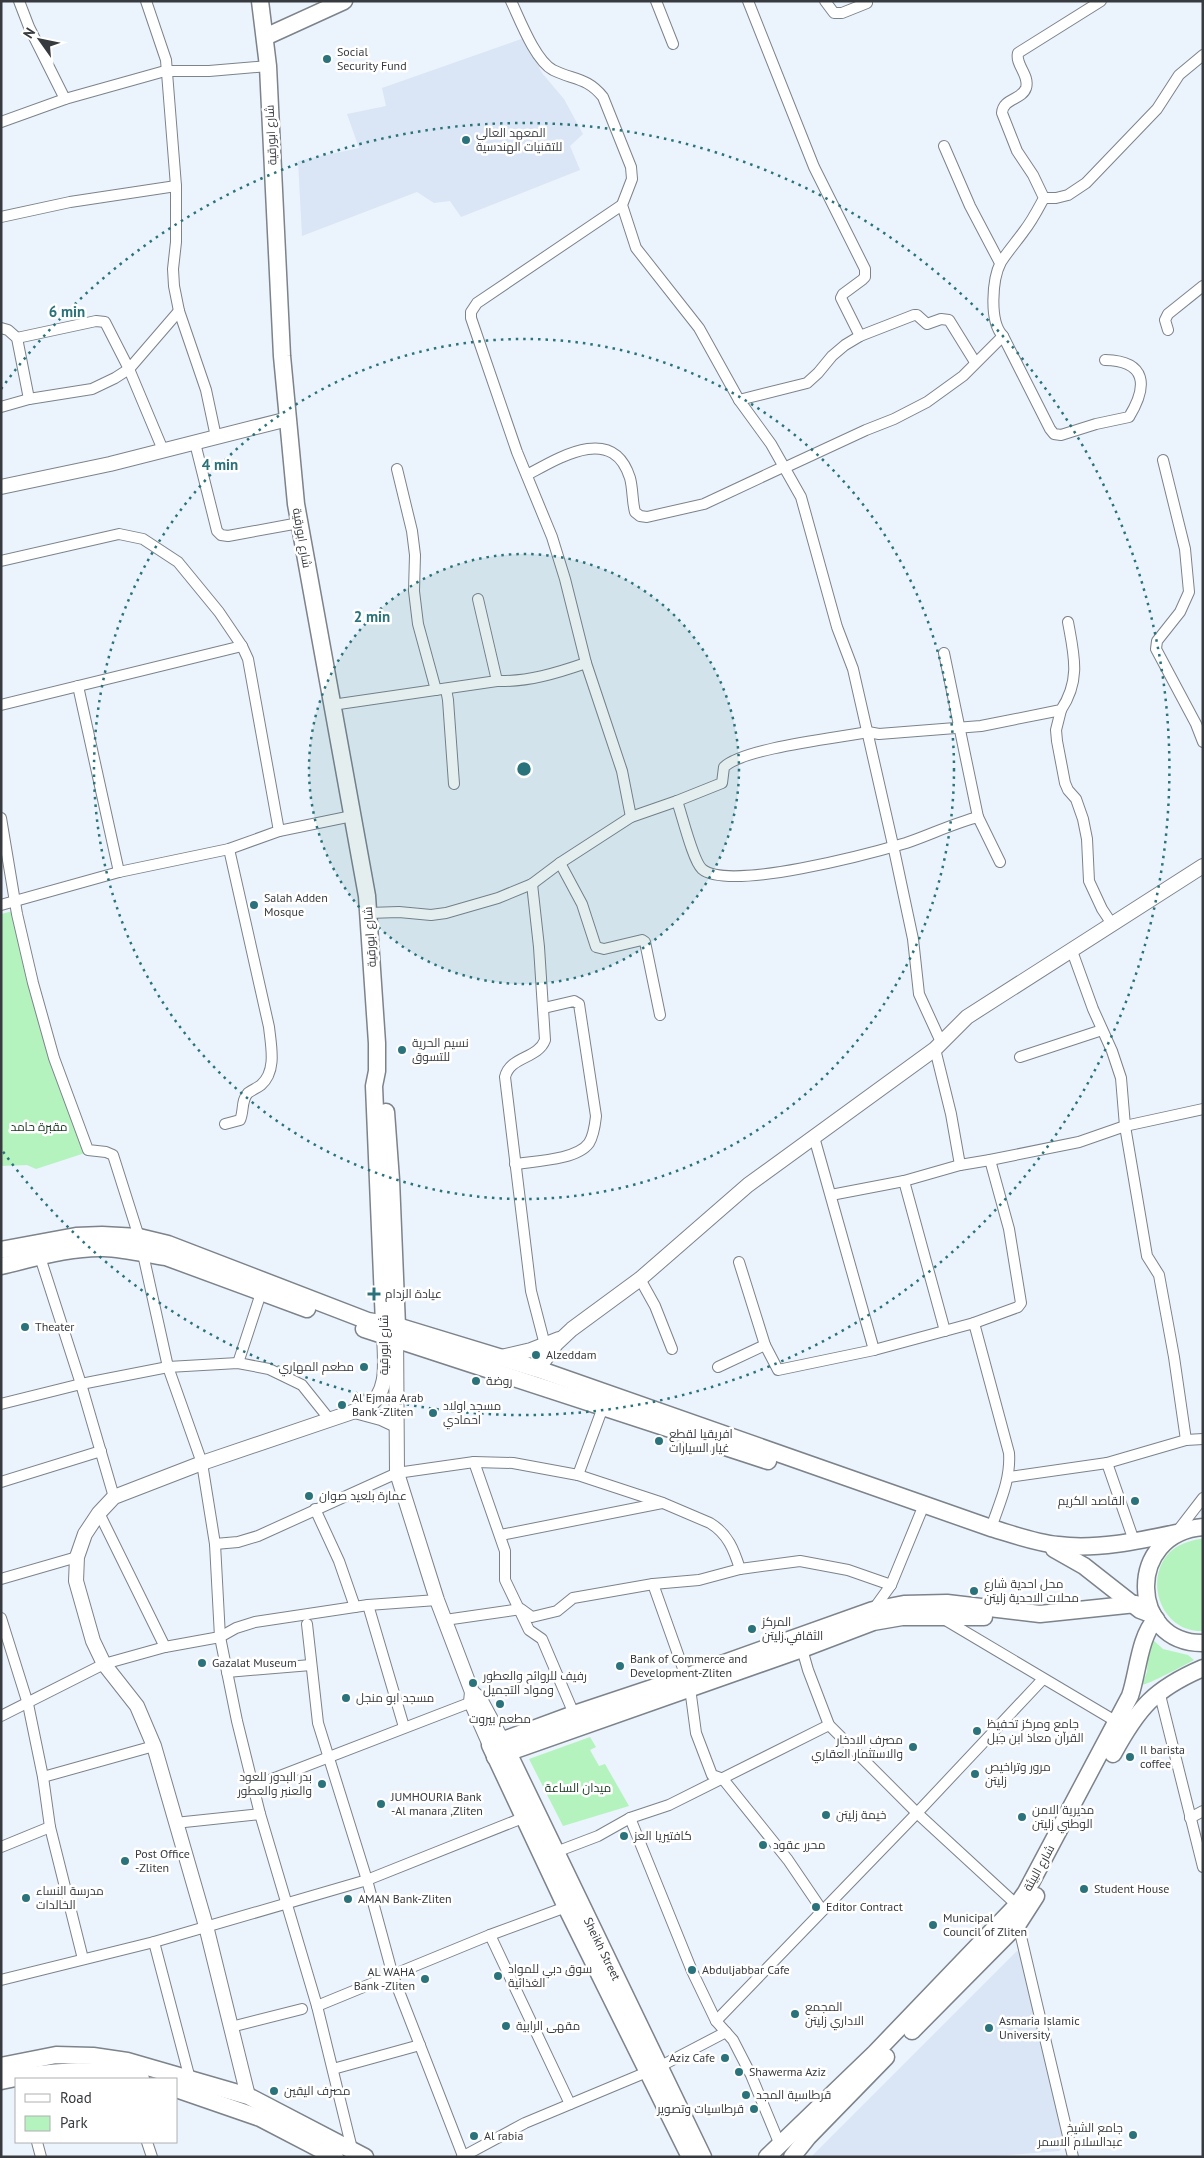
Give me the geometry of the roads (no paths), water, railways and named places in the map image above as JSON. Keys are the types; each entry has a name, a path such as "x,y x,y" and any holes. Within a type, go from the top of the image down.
{"main road":[{"name":"شارع ابورقية","path":"260,1 268,66 282,356 299,523 367,896 377,1071 384,1085 391,1180 390,1332"},
{"path":"265,37 344,1"},
{"path":"1,1250 76,1236 139,1237 168,1244 368,1321 390,1332 502,1357 535,1376 604,1407 921,1512 1062,1552 1084,1566 1131,1604 1153,1614 1174,1636 1186,1641 1203,1643"},
{"path":"1,1266 69,1251 95,1249 166,1257 261,1292 535,1376 991,1528 1055,1545 1072,1547 1134,1541 1176,1534"},
{"path":"1153,1614 1146,1580 1152,1556 1162,1543 1176,1534 1191,1528 1203,1527"},
{"path":"499,1748 688,1683 873,1610 904,1604 947,1603 1040,1614 1131,1604"},
{"path":"499,1748 574,1714 802,1649 873,1622 902,1617 1153,1614"},
{"name":"شارع البيئة","path":"792,2157 808,2136 1017,1905 1026,1892 1130,1696 1153,1614"},
{"name":"شارع البيئة","path":"767,2157 879,2057 1018,1924 1035,1897 1123,1735 1147,1703 1159,1691 1179,1678 1203,1668"},
{"name":"Sheikh Street","path":"499,1748 525,1817 566,1907 653,2069 703,2157"},
{"name":"Sheikh Street","path":"499,1748 556,1852 653,2069 690,2157"},
{"path":"1,2066 56,2055 93,2056 127,2061 248,2096 358,2153"},
{"path":"21,2078 59,2070 93,2071 131,2078"},
{"path":"1,2081 15,2079"},
{"path":"178,2090 260,2118 318,2153 335,2157"}],"street":[{"path":"19,1 29,27 65,99"},
{"path":"146,1 163,48 166,71 176,186 176,242 173,269 179,311 206,390 216,437"},
{"path":"511,1 531,41 545,62 552,69 585,81 603,97 631,167 632,179 622,205 477,303 471,318 517,452 552,537 565,579 586,663 622,771 631,817"},
{"path":"656,1 673,44"},
{"path":"748,1 814,167 865,269 866,274 862,280 843,294 841,298 860,336"},
{"path":"824,1 834,13 842,13 867,3"},
{"path":"1044,198 1033,175 1017,151 1002,113 1002,108 1006,102 1023,93 1026,88 1027,82 1017,58 1018,53 1101,1"},
{"path":"1044,198 1068,195 1086,183 1157,109 1179,75 1203,55"},
{"path":"1,122 65,99 166,71 209,71 268,66"},
{"path":"944,146 970,206 1000,263"},
{"path":"1,217 70,202 176,186"},
{"path":"1044,198 1026,229 1000,263 994,296 994,310 998,331 1050,429 1057,435 1129,417 1137,404 1142,390 1140,378 1131,365 1118,360 1105,360"},
{"path":"622,205 636,248 648,266 699,328 739,400 771,444 801,497 837,627 853,669 868,732 912,940 919,994 938,1046 960,1165"},
{"path":"1168,330 1165,320 1168,314 1203,286"},
{"path":"1,407 29,399 92,389 129,369 179,311"},
{"path":"739,400 807,382 818,374 838,349 860,336 914,315 917,315 927,324 944,319 952,324 975,362"},
{"path":"17,338 96,321 106,322 129,369 163,450"},
{"path":"1,328 8,330 17,338 29,399"},
{"path":"527,475 570,454 598,448 608,450 623,462 630,478 635,512 640,516 647,517 704,504 894,419 927,402 963,376 1002,336"},
{"path":"1,487 110,464 288,420"},
{"path":"195,443 219,534 228,536 299,523"},
{"path":"1163,460 1185,549 1189,592 1180,612 1157,641 1156,649 1196,724 1203,742"},
{"path":"396,469 414,547 414,591 418,624 441,689 454,784"},
{"path":"1,561 119,534 143,539 178,562 219,612 242,646 248,659 279,831"},
{"path":"478,599 497,681"},
{"path":"1068,622 1075,660 1075,677 1068,700 1061,710 1056,730 1057,741 1065,783 1076,799 1083,819 1087,838 1089,881 1102,909 1112,924"},
{"path":"1,705 242,646"},
{"path":"944,653 963,740 971,792 978,817 1000,862"},
{"path":"332,705 497,681 513,682 535,678 586,663"},
{"path":"78,686 119,872"},
{"path":"368,913 400,912 431,915 446,913 473,907 532,884 560,863 631,817 677,802 722,783 724,767 733,760 802,743 868,732 879,734 982,726 1061,710"},
{"path":"677,802 696,859 701,868 707,872 728,876 767,874 829,863 904,843 978,817"},
{"path":"1,905 119,872 229,849 279,831 352,816"},
{"path":"1,818 15,902 33,983 61,1077 88,1150 106,1152 113,1155 139,1237"},
{"path":"225,1124 240,1120 248,1094 261,1085 268,1076 272,1057 269,1028 229,849"},
{"path":"560,863 582,904 596,947 604,949 642,940 645,942 660,1015"},
{"path":"502,1357 545,1345 564,1336 640,1279 748,1185 938,1046 967,1017 1203,866"},
{"path":"532,884 544,1008 544,1045 510,1066 506,1077 531,1291 545,1345"},
{"path":"1072,951 1102,1030 1112,1050 1121,1078 1125,1126 1147,1256 1160,1274 1186,1440"},
{"path":"515,1164 566,1156 578,1152 590,1142 594,1132 596,1116 579,1004 574,1001 544,1008"},
{"path":"1020,1057 1102,1030"},
{"path":"830,1195 904,1181 960,1165 1079,1142 1125,1126 1203,1109"},
{"path":"814,1137 874,1350"},
{"path":"739,1262 765,1345 776,1368 780,1371 874,1350 974,1324 1018,1307 1022,1303 1009,1229 990,1160"},
{"path":"904,1181 944,1331"},
{"path":"143,1254 168,1367 202,1463 215,1544 220,1637 237,1721 260,1814 358,2153"},
{"path":"40,1257 81,1384 114,1497 99,1513 85,1534 77,1557 76,1581 83,1610 92,1641 104,1664 137,1706 154,1746 206,1926 248,2096"},
{"path":"640,1279 655,1306 672,1349"},
{"path":"238,1363 261,1292"},
{"path":"974,1324 1009,1453 1008,1477 991,1528"},
{"name":"شارع ابورقية","path":"114,1497 202,1463 330,1420 374,1403 383,1388 390,1332"},
{"name":"شارع ابورقية","path":"390,1332 398,1395 396,1425 397,1473 437,1600 474,1697 499,1748"},
{"path":"535,1376 564,1336"},
{"path":"718,1367 765,1345"},
{"path":"1,1404 81,1384 168,1367 238,1363 269,1369 302,1386 330,1420"},
{"path":"578,1475 604,1407"},
{"path":"355,1411 381,1418 396,1425"},
{"path":"1008,1477 1107,1462 1186,1440 1203,1439"},
{"path":"1,1482 101,1451"},
{"path":"215,1544 238,1542 258,1536 397,1473 474,1462 513,1463 578,1475 663,1503 716,1526 732,1545 740,1569"},
{"path":"474,1462 505,1551 505,1580 521,1609 529,1630 542,1639 574,1714"},
{"path":"1107,1462 1134,1541"},
{"path":"1176,1534 1203,1498"},
{"path":"500,1535 663,1503"},
{"path":"315,1509 339,1561 355,1607"},
{"path":"873,1610 891,1585 921,1512"},
{"path":"99,1513 165,1647"},
{"path":"1,1579 77,1557"},
{"path":"445,1620 521,1609 532,1617 557,1611 573,1598 654,1584 699,1580 740,1569 800,1561 848,1570 891,1585"},
{"path":"654,1584 688,1683 696,1733 712,1775 723,1779 788,1860 822,1910"},
{"path":"1,1716 104,1664 165,1647 220,1637 236,1628 255,1622 355,1607 437,1600"},
{"path":"368,1606 404,1727"},
{"path":"938,1617 1117,1722"},
{"path":"1,1618 28,1704 43,1777 50,1827 83,1959"},
{"path":"307,1624 318,1723 367,1880 393,1976 462,2157 525,2123 653,2069 726,2032"},
{"path":"802,1649 829,1725 917,1813 1017,1905"},
{"path":"227,1672 311,1665"},
{"path":"716,2021 1043,1680"},
{"path":"1159,1691 1203,1867"},
{"path":"254,1786 330,1757 474,1697"},
{"path":"556,1852 598,1836 630,1818 669,1805 829,1725"},
{"path":"43,1777 154,1746"},
{"path":"1190,1818 1203,1811"},
{"path":"176,1823 260,1814"},
{"path":"1,1980 154,1942 367,1880 525,1817"},
{"path":"630,1818 692,1972 716,2021 733,2040 751,2075 780,2145"},
{"path":"1,1847 50,1827"},
{"path":"317,2006 490,1935 566,1907"},
{"path":"1018,1924 1073,2157"},
{"path":"490,1935 570,2104"},
{"path":"154,1942 190,2078"},
{"path":"231,2027 302,2009"},
{"path":"333,2069 420,2045"},
{"path":"37,2143 41,2157"},
{"path":"147,2143 152,2157"}],"place":[{"name":"Social Security Fund","path":"327,59"},
{"name":"المعهد العالي للتقنيات الهندسية","path":"466,140"},
{"name":"Salah Adden Mosque","path":"254,905"},
{"name":"نسيم الحرية للتسوق","path":"402,1050"},
{"name":"عيادة الزدام","path":"374,1294"},
{"name":"Theater","path":"25,1327"},
{"name":"Alzeddam","path":"536,1355"},
{"name":"مطعم المهاري","path":"364,1367"},
{"name":"روضة","path":"476,1381"},
{"name":"Al Ejmaa Arab Bank -Zliten","path":"342,1405"},
{"name":"مسجد اولاد احمادي","path":"433,1413"},
{"name":"افريقيا لقطع غيار السيارات","path":"659,1441"},
{"name":"عمارة بلعيد صوان","path":"309,1496"},
{"name":"القاصد الكريم","path":"1135,1501"},
{"name":"محل احدية شارع محلات الاحدية زليتن","path":"974,1591"},
{"name":"المركز الثقافي.زليتن","path":"752,1629"},
{"name":"Gazalat Museum","path":"202,1663"},
{"name":"Bank of Commerce and Development-Zliten","path":"620,1666"},
{"name":"رفيف للروائح والعطور ومواد التجميل","path":"473,1683"},
{"name":"مسجد ابو منجل","path":"346,1698"},
{"name":"مطعم بيروت","path":"500,1704"},
{"name":"جامع ومركز تحفيظ القرآن معاذ ابن جبل","path":"977,1731"},
{"name":"مصرف اﻻدخار واﻻستثمار العقاري","path":"913,1747"},
{"name":"Il barista coffee","path":"1130,1757"},
{"name":"مرور وتراخيص زليتن","path":"975,1774"},
{"name":"بدر البدور للعود والعنبر والعطور","path":"322,1784"},
{"name":"JUMHOURIA Bank -Al manara ,Zliten","path":"381,1804"},
{"name":"خيمة زليتن","path":"826,1815"},
{"name":"مديرية الامن الوطني زليتن","path":"1022,1817"},
{"name":"كافتيريا العز","path":"624,1836"},
{"name":"محرر عقود","path":"763,1845"},
{"name":"Post Office -Zliten","path":"125,1861"},
{"name":"Student House","path":"1084,1889"},
{"name":"مدرسة النساء الخالدات","path":"26,1898"},
{"name":"AMAN Bank-Zliten","path":"348,1899"},
{"name":"Editor Contract","path":"816,1907"},
{"name":"Municipal Council of Zliten","path":"933,1925"},
{"name":"Abduljabbar Cafe","path":"692,1970"},
{"name":"سوق دبي للمواد الغذائية","path":"498,1976"},
{"name":"AL WAHA Bank -Zliten","path":"425,1979"},
{"name":"المجمع الاداري زليتن","path":"795,2014"},
{"name":"مقهى الرابية","path":"506,2026"},
{"name":"Asmaria Islamic University","path":"989,2028"},
{"name":"Aziz Cafe","path":"725,2058"},
{"name":"Shawerma Aziz","path":"739,2072"},
{"name":"مصرف اليقين","path":"274,2091"},
{"name":"قرطاسية المجد","path":"746,2095"},
{"name":"قرطاسيات وتصوير","path":"754,2109"},
{"name":"جامع الشيخ عبدالسلام الاسمر","path":"1133,2135"},
{"name":"Al rabia","path":"474,2136"}],"park label":[{"name":"مقبرة حامد","path":"39,1127"},
{"name":"ميدان الساعة","path":"578,1788"}]}
